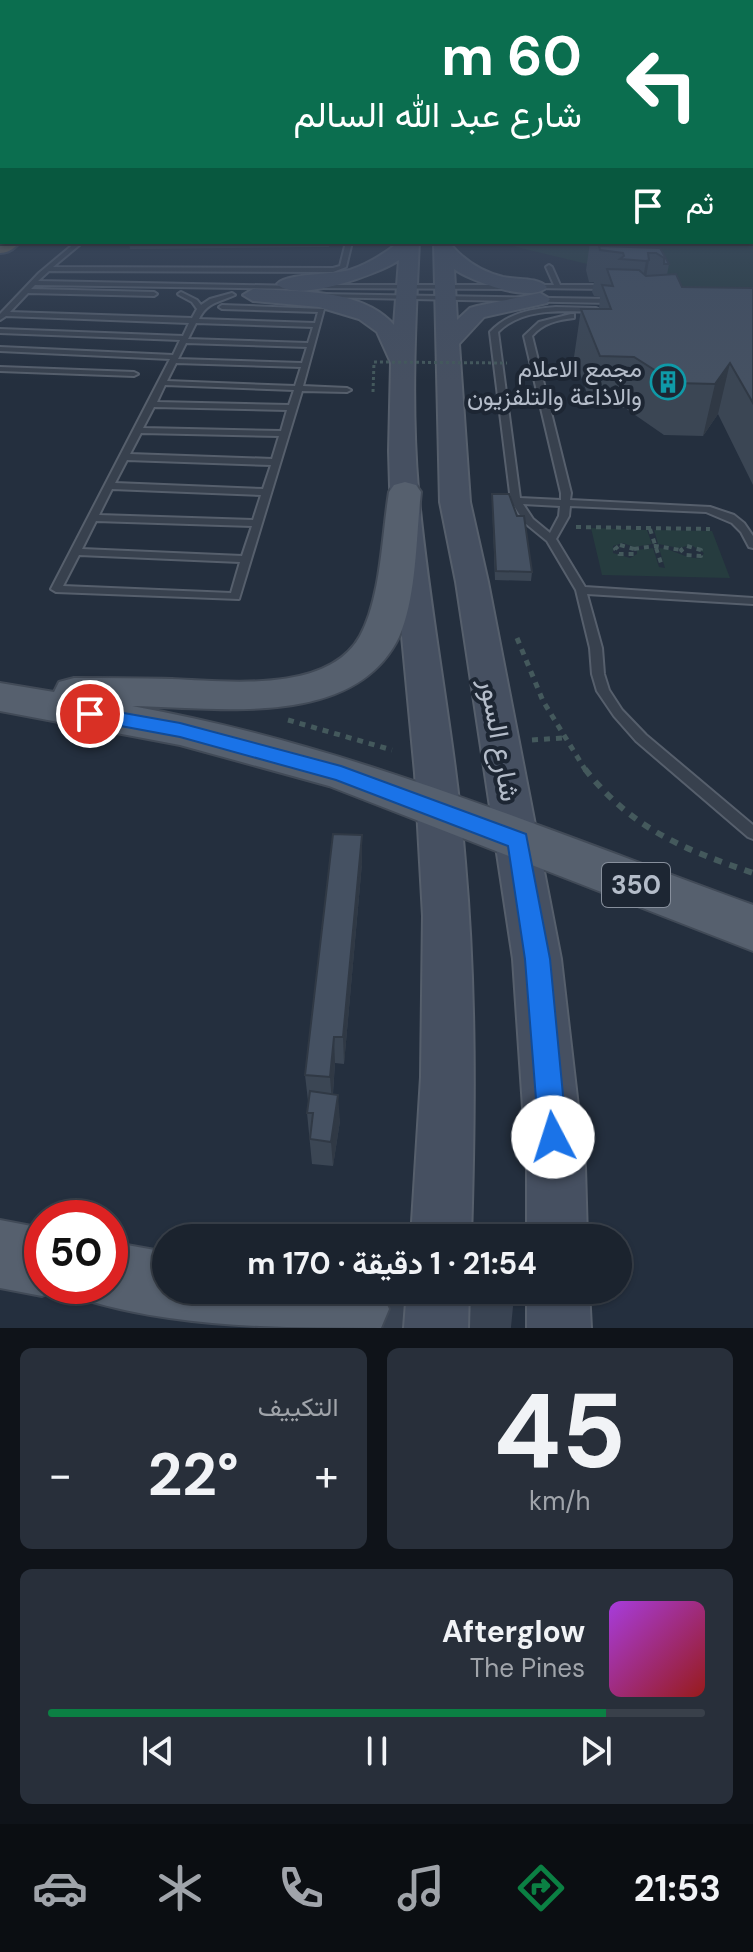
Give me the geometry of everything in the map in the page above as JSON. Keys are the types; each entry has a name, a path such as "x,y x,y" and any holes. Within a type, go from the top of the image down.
{"main road":[{"path":"244,293 356,275 387,263 394,257"},
{"path":"389,365 406,291 409,257"},
{"name":"شارع السور","path":"443,257 455,502 537,959 556,1167 557,1224"},
{"path":"451,257 471,274 545,291"},
{"path":"447,343 477,312 545,291"},
{"path":"244,293 327,303 366,315 382,324 405,492 439,810 448,950 446,1150 442,1224"},
{"path":"0,694 258,695 305,689 331,679 363,659 380,636 405,492"},
{"name":"350","path":"0,694 180,730 341,773 753,928"},
{"path":"0,1254 24,1259"},
{"path":"128,1280 152,1284"},
{"path":"308,1304 354,1309"},
{"path":"436,1328 437,1304"},
{"path":"558,1304 559,1328"}],"lane":[{"path":"2,316 62,257"},
{"path":"47,269 338,270 343,267 345,257"},
{"path":"545,291 549,267"},
{"path":"34,283 244,293"},
{"path":"591,287 595,294 593,300"},
{"path":"26,291 181,294 545,291 613,287"},
{"path":"444,291 545,291 593,300 611,309"},
{"path":"222,307 322,310 235,597 56,589 200,309 212,300 244,293"},
{"path":"181,294 195,301 200,309"},
{"path":"611,309 531,314 505,322 494,332 516,501 529,521 551,539 581,590 603,691 618,713 641,738 753,833"},
{"path":"551,539 566,504 528,336 534,327 557,318 611,309"},
{"path":"2,316 317,325"},
{"path":"0,331 311,345"},
{"path":"0,349 305,365"},
{"path":"0,369 134,374"},
{"path":"163,383 347,390"},
{"path":"152,404 292,408"},
{"path":"139,430 284,434"},
{"path":"124,457 276,462"},
{"path":"110,486 267,492"},
{"path":"516,501 707,509 735,518 746,530 753,545"},
{"path":"94,518 258,523"},
{"path":"76,552 247,559"},
{"path":"581,590 753,601"}],"path":[{"path":"373,392 389,365 507,363"},
{"path":"559,526 746,530"},
{"path":"650,529 662,566"},
{"path":"634,549 655,546 681,550"},
{"path":"517,638 529,672 563,738 591,781 627,815 680,848 753,873"},
{"path":"277,717 392,750"},
{"path":"532,740 563,738"}],"green space":[{"path":"558,257 753,257 753,304"},
{"path":"591,528 647,530 652,544 634,547 623,543 613,546 613,553 630,558 637,554 637,550 653,548 659,567 665,568 659,548 695,558 701,558 704,553 691,545 679,548 658,544 654,530 712,531 730,578 602,575"}],"building":[{"path":"649,257 649,260 646,261 620,259"},
{"path":"607,269 639,270 646,276 676,274 682,287 753,288 753,403 730,363 715,384 675,383 634,357 600,356 581,309 611,309 602,285 613,286"},
{"path":"492,494 509,494 517,516 524,516 532,572 496,571"},
{"path":"333,834 362,835 343,1037 334,1037 330,1077 305,1075"},
{"path":"310,1091 338,1095 331,1142 310,1139 313,1113 307,1113"}],"tunnel":[{"path":"354,1309 547,1328"}],"place":[{"name":"مجمع الاعلام والاذاعة والتلفزيون","path":"668,382"}],"route":[{"path":"90,714 180,730 341,773 518,841 537,959 553,1137"}]}
